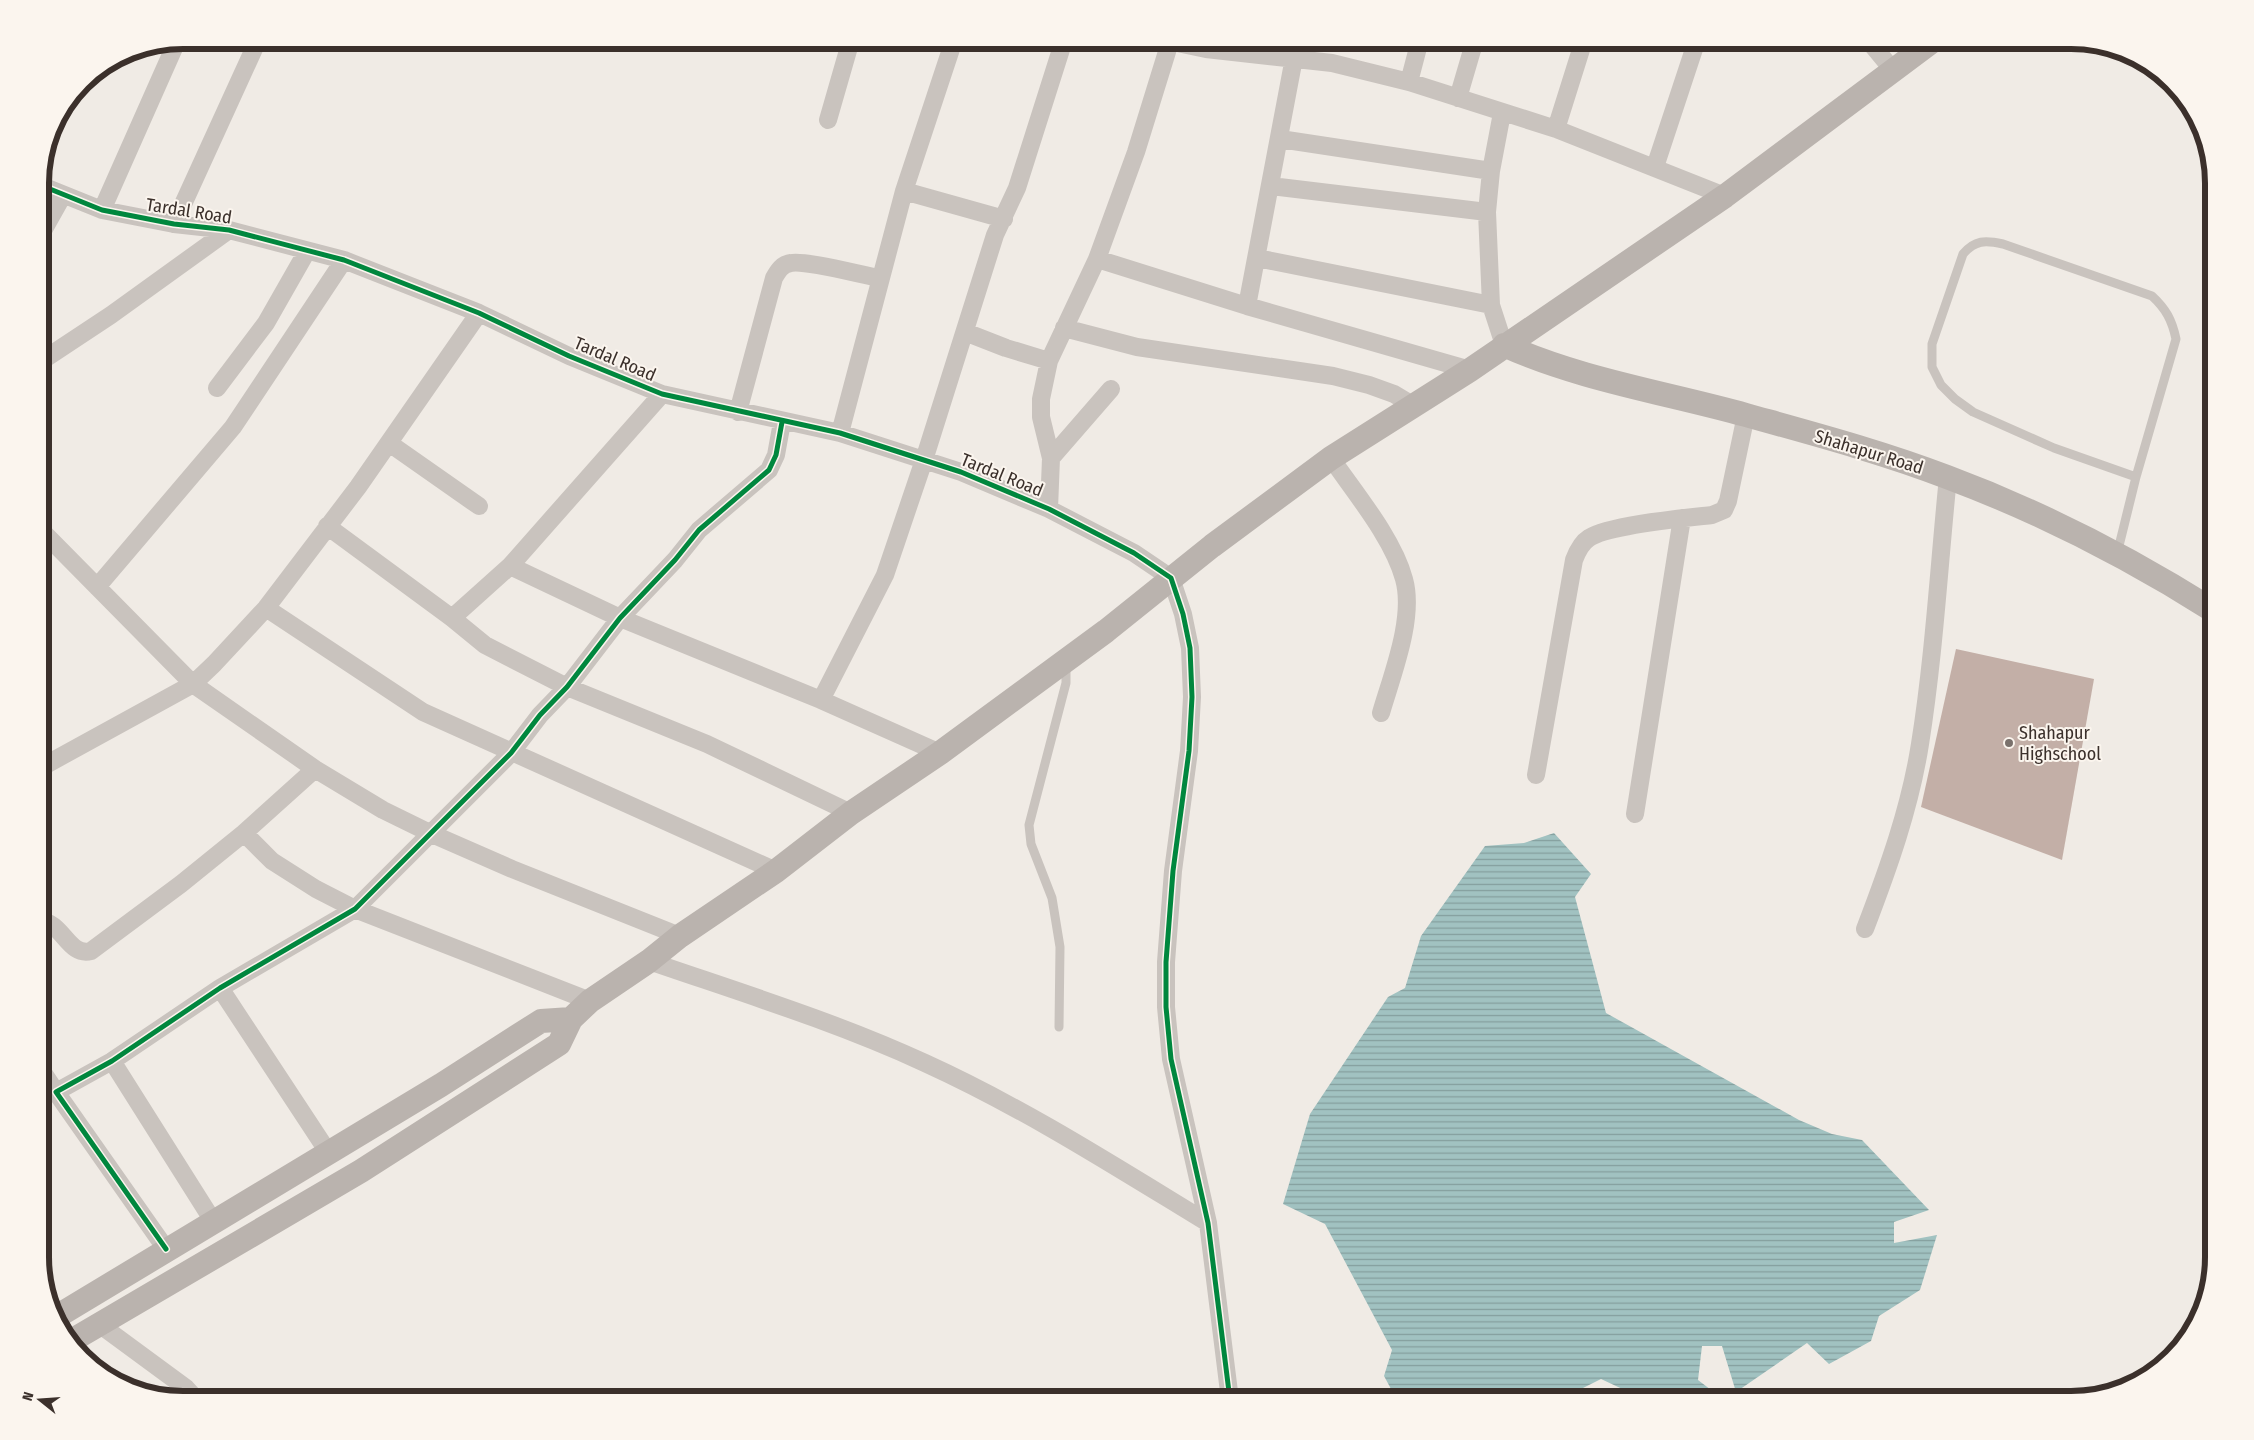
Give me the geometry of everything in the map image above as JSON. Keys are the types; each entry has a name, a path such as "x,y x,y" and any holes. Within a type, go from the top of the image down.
{"main road":[{"path":"76,1338 361,1171 559,1044 571,1019 590,1002 680,936 776,871 851,813 940,753 1106,631 1171,578 1331,458 1470,370 1725,196 1921,49"},
{"name":"Shahapur Road","path":"1504,345 1546,363 1746,415 1882,455 1948,477 2040,515 2118,554 2205,606"},
{"path":"60,1311 441,1085 541,1021 571,1019"}],"street":[{"path":"102,210 173,49"},
{"path":"174,224 254,49"},
{"path":"828,120 848,49"},
{"path":"840,433 904,191 951,49"},
{"path":"821,700 885,575 924,460 995,234 1004,219 1017,188 1061,49"},
{"path":"1049,509 1051,458 1041,417 1041,398 1049,361 1097,259 1136,152 1164,49"},
{"path":"1271,49 1294,58 1332,63 1409,82 1556,129 1725,196"},
{"path":"1409,82 1418,49"},
{"path":"1458,98 1472,49"},
{"path":"1556,129 1581,49"},
{"path":"1655,167 1694,49"},
{"path":"1875,49 1892,69"},
{"path":"1247,306 1294,58"},
{"path":"1502,113 1491,170 1487,212 1490,305 1504,345"},
{"path":"1280,139 1491,170"},
{"path":"1271,186 1487,212"},
{"name":"Tardal Road","path":"49,189 102,210 174,224 230,230 344,260 479,313 569,356 662,394 782,422 840,433 961,472 1049,509 1134,552 1171,578"},
{"path":"904,191 1004,219"},
{"path":"49,220 63,194"},
{"path":"49,356 111,315 230,230"},
{"path":"217,388 266,324 307,251"},
{"path":"1257,258 1490,305"},
{"path":"1097,259 1247,306 1470,370"},
{"path":"97,587 233,427 344,260"},
{"path":"738,412 774,278 781,268 791,263 805,264 880,278"},
{"path":"49,758 192,684 266,608 358,487 479,313"},
{"path":"1064,328 1137,348 1333,376 1369,385 1394,394 1414,406"},
{"path":"965,332 1006,348 1049,361"},
{"path":"1051,458 1111,389"},
{"path":"452,618 510,566 662,394"},
{"path":"1536,775 1574,560 1578,549 1589,538 1606,530 1712,515 1724,510 1728,501 1746,415"},
{"path":"56,1092 112,1061 220,988 355,909 511,753 540,715 567,687 620,618 675,560 699,530 769,470 776,455 782,422"},
{"path":"388,443 479,506"},
{"path":"1331,458 1392,548 1404,580 1406,608 1401,642 1382,713"},
{"path":"1865,929 1891,860 1905,812 1920,745 1948,477"},
{"path":"1635,814 1682,518"},
{"path":"327,526 452,618 486,646 567,687 707,744 851,813"},
{"path":"49,538 192,684 315,768 383,810 432,834 512,869 680,936"},
{"path":"510,566 620,618 821,700 940,753"},
{"path":"1171,578 1183,614 1190,648 1192,696 1189,751 1173,871 1166,962 1166,1007 1171,1059 1208,1223 1229,1391"},
{"path":"266,608 423,712 776,871"},
{"path":"49,922 55,926 75,949 84,953 91,951 181,884 244,833 315,768"},
{"path":"244,833 272,861 316,889 355,909 590,1002"},
{"path":"648,961 826,1021 926,1063 1040,1121 1208,1223"},
{"path":"220,988 328,1152"},
{"path":"112,1061 213,1221"},
{"path":"49,1082 166,1249"},
{"path":"99,1324 188,1391"}],"lane":[{"path":"2118,554 2136,477 2176,339 2173,324 2165,308 2152,296 2003,244 1986,240 1971,245 1963,254 1932,344 1932,367 1941,385 1955,399 1973,412 2054,448 2136,477"},
{"path":"1059,1027 1060,948 1052,898 1031,844 1029,825 1066,682 1066,660"}],"water":[{"path":"1554,833 1591,874 1575,897 1606,1013 1799,1120 1832,1134 1862,1140 1929,1210 1894,1222 1894,1243 1937,1235 1920,1290 1879,1316 1871,1341 1829,1364 1807,1343 1737,1391 1736,1391 1722,1346 1702,1346 1698,1380 1712,1391 1627,1391 1601,1379 1577,1391 1392,1391 1384,1376 1392,1350 1325,1224 1283,1204 1310,1114 1388,997 1405,988 1421,936 1485,846 1524,843"}],"building":[{"name":"Shahapur Highschool","path":"1956,649 2094,679 2062,860 1921,807"}],"cycle path":[{"path":"49,189 102,210 174,224 229,230 344,260 479,313 569,356 662,394 840,433 961,472 1049,509 1134,553 1171,578 1183,614 1190,648 1192,697 1189,751 1173,871 1166,962 1166,1007 1171,1059 1208,1223 1229,1391"},
{"path":"166,1249 56,1092 112,1061 220,988 355,909 511,753 540,715 567,687 620,618 675,560 699,530 769,470 776,455 782,422"}],"place":[{"name":"Shahapur Highschool","path":"2009,743"}]}
